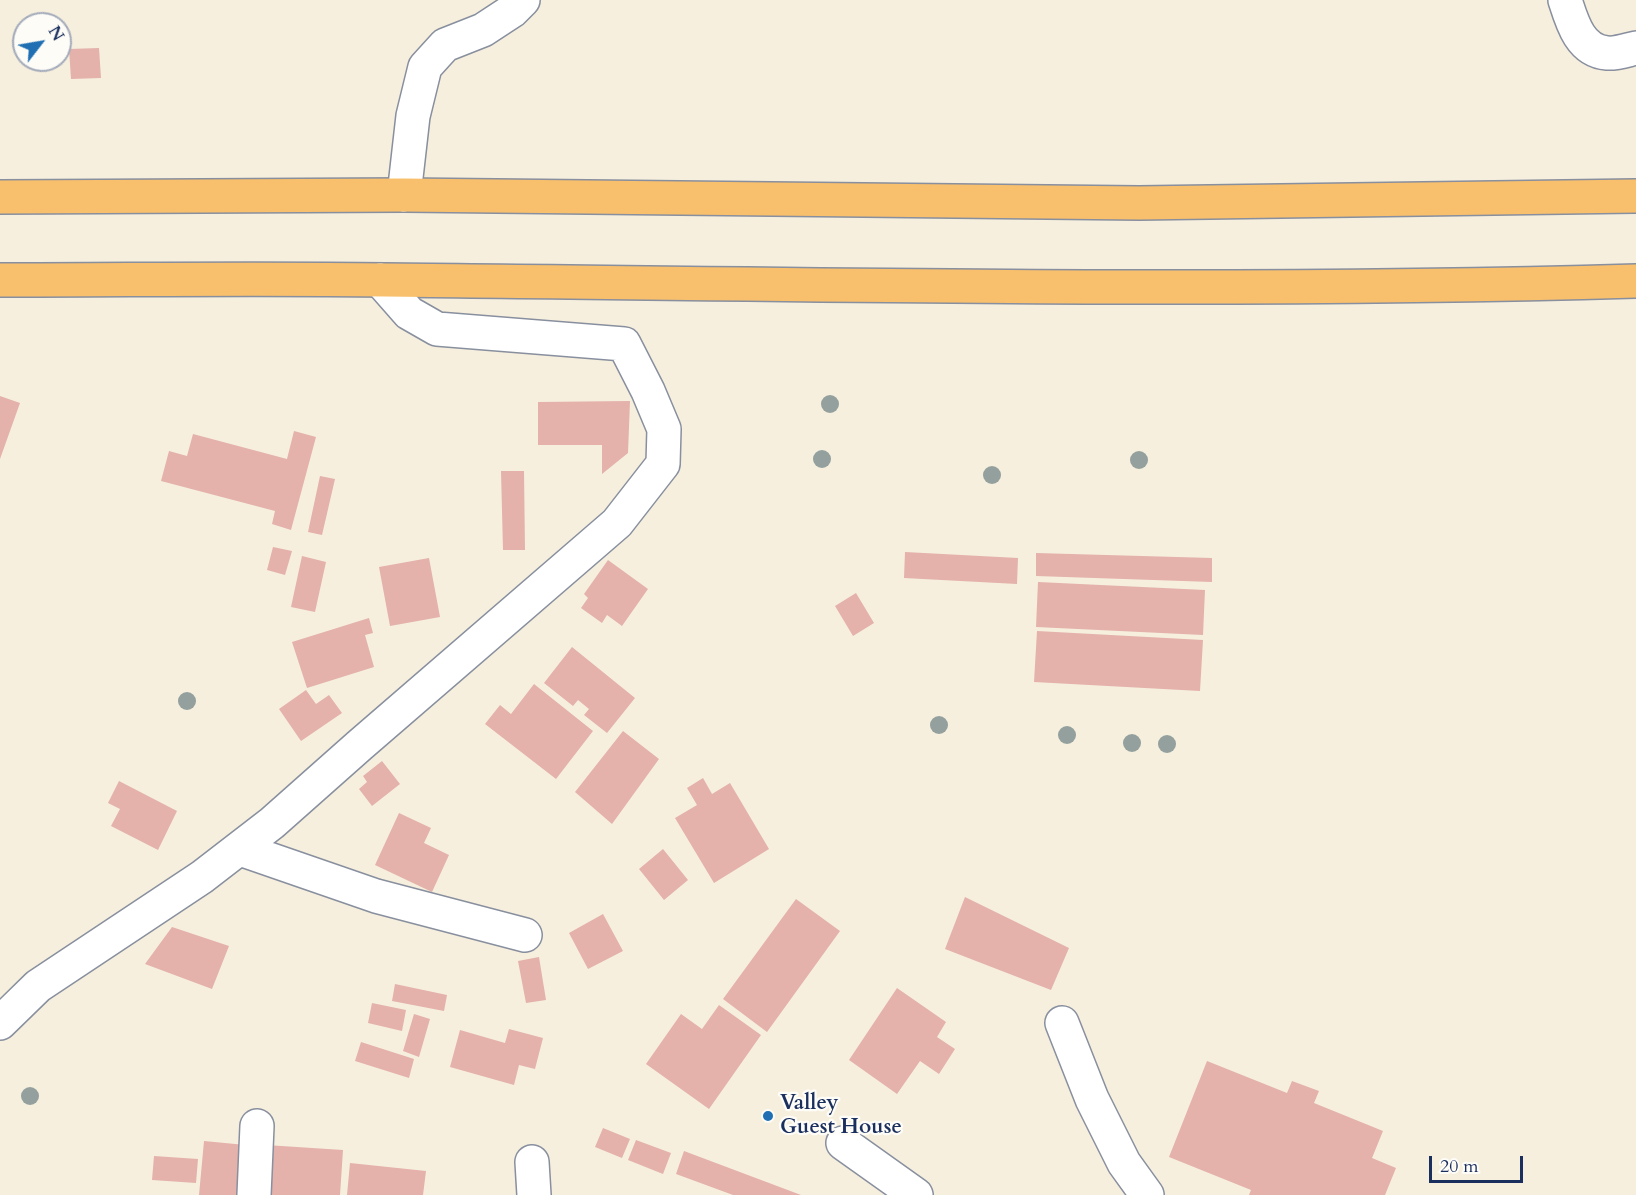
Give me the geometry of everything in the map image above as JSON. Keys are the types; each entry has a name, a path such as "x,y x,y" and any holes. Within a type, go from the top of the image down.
{"highway":[{"path":"0,197 404,195 1127,203 1636,196"},
{"path":"0,280 380,280 1116,288 1636,281"}],"street":[{"path":"404,195 413,116 425,68 446,45 483,30 512,11 523,0"},
{"path":"1565,0 1574,28 1584,42 1596,51 1609,53 1636,48"},
{"path":"0,1023 38,986 110,940 240,849 617,522 663,464 664,429 624,344 437,329 409,313 380,280"},
{"path":"240,849 376,896 525,935"},
{"path":"1062,1023 1092,1099 1119,1152 1147,1195"},
{"path":"254,1195 257,1126"},
{"path":"843,1143 915,1195"},
{"path":"532,1162 534,1195"}],"building":[{"path":"99,48 101,78 71,79 72,49"},
{"path":"0,396 20,403 0,459"},
{"path":"630,401 628,453 602,474 602,445 538,445 538,402"},
{"path":"294,431 316,437 291,530 272,524 275,511 161,481 169,451 187,456 193,434 287,459"},
{"path":"501,471 524,471 525,550 503,550"},
{"path":"320,476 335,479 322,535 308,532"},
{"path":"273,547 292,551 285,575 267,570"},
{"path":"905,552 1018,558 1017,584 904,578"},
{"path":"1036,553 1212,558 1212,582 1036,576"},
{"path":"302,556 326,562 315,612 291,607"},
{"path":"429,558 440,617 390,626 379,567"},
{"path":"608,560 648,589 622,626 607,615 602,623 581,608 588,598 584,594"},
{"path":"1038,582 1205,590 1203,635 1036,627"},
{"path":"856,593 874,623 853,636 835,606"},
{"path":"369,618 373,633 365,635 374,667 307,688 292,642"},
{"path":"1037,631 1203,640 1200,691 1034,682"},
{"path":"572,647 635,698 607,733 584,715 589,709 578,700 573,706 544,683"},
{"path":"534,684 593,731 556,779 485,724 500,705 511,714"},
{"path":"306,690 316,704 329,695 342,713 301,741 279,709"},
{"path":"623,731 659,759 612,824 575,792"},
{"path":"382,761 400,784 372,806 359,789 367,782 363,776"},
{"path":"703,778 712,794 730,783 769,849 714,883 675,818 697,805 687,788"},
{"path":"119,781 177,811 158,850 111,826 120,809 108,803"},
{"path":"399,813 431,828 424,843 449,855 432,892 375,865"},
{"path":"663,849 688,880 664,900 639,869"},
{"path":"965,897 1069,948 1051,990 945,949"},
{"path":"796,899 840,931 767,1032 723,999"},
{"path":"603,914 623,951 588,969 569,933"},
{"path":"172,927 229,946 212,989 145,964"},
{"path":"539,957 546,1000 526,1003 518,961"},
{"path":"395,984 447,995 444,1011 392,1001"},
{"path":"897,988 946,1022 937,1037 955,1049 939,1074 920,1061 897,1094 849,1060"},
{"path":"372,1003 406,1010 402,1031 368,1023"},
{"path":"719,1005 761,1035 709,1109 646,1064 681,1014 702,1029"},
{"path":"414,1014 430,1019 419,1057 403,1051"},
{"path":"509,1029 543,1038 535,1069 519,1065 514,1085 450,1067 460,1030 505,1043"},
{"path":"361,1042 414,1059 409,1078 355,1061"},
{"path":"1207,1061 1287,1093 1292,1081 1319,1091 1314,1103 1383,1131 1372,1158 1396,1168 1385,1195 1249,1195 1251,1190 1169,1157"},
{"path":"603,1128 630,1139 622,1158 595,1147"},
{"path":"636,1140 671,1153 663,1174 628,1160"},
{"path":"204,1141 256,1146 252,1195 199,1195"},
{"path":"266,1145 343,1150 340,1195 263,1195"},
{"path":"684,1151 801,1195 733,1195 676,1174"},
{"path":"154,1156 198,1159 196,1183 152,1180"},
{"path":"350,1163 426,1171 423,1195 347,1195"}],"place":[{"name":"Valley Guest House","path":"768,1116"}]}
